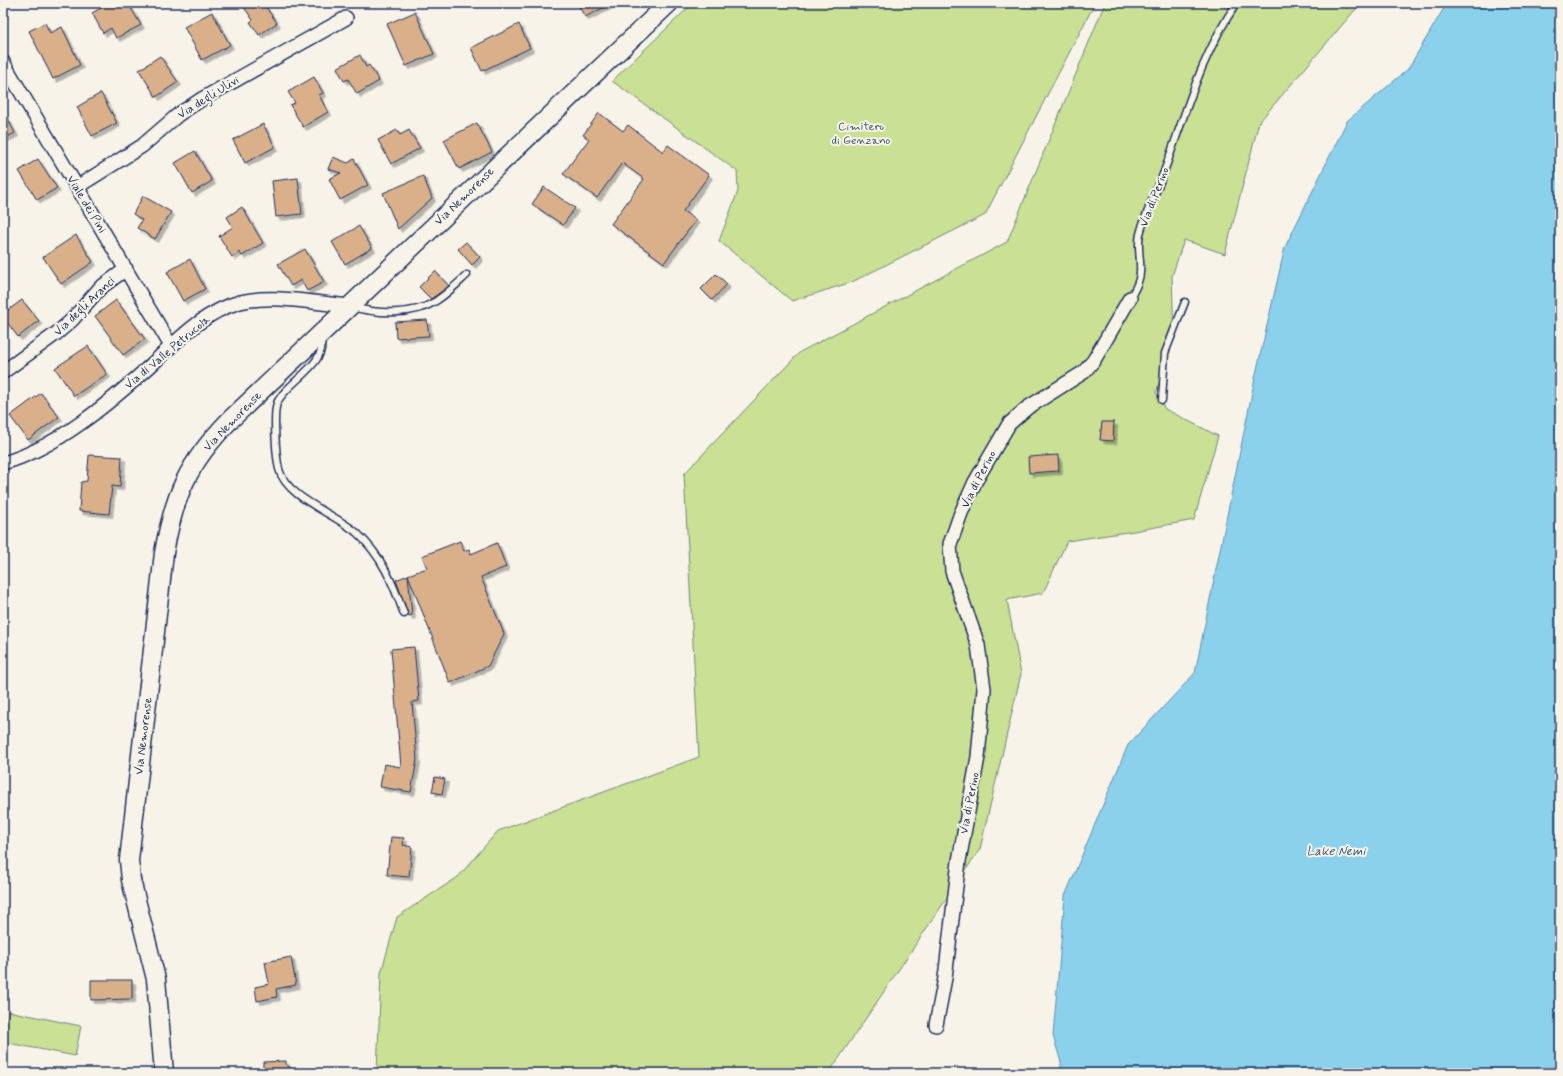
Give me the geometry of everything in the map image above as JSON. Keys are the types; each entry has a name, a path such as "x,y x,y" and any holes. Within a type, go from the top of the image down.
{"main road":[{"name":"Via Nemorense","path":"164,1073 156,979 133,890 129,860 163,561 170,521 180,490 195,463 230,420 669,3"}],"street":[{"name":"Via degli Ulivi","path":"77,188 142,146 194,104 346,18"},
{"name":"Viale dei Pini","path":"3,62 171,346"},
{"name":"Via degli Aranci","path":"3,372 57,334 72,320 100,288 126,269"},
{"name":"Via di Perino","path":"936,1025 945,978 958,861 978,756 984,689 978,645 952,571 950,544 960,513 975,482 1009,424 1027,408 1084,372 1094,360 1130,298"},
{"name":"Via di Valle Petrucola","path":"3,463 30,454 58,438 112,399 171,346 214,312 222,308 244,301 278,300 349,306"}],"lane":[{"name":"Via di Perino","path":"1130,298 1139,281 1140,236 1149,204 1165,171 1185,110 1207,56 1227,17 1237,3"},
{"path":"349,306 368,311 385,312 423,306 440,298 467,275"},
{"path":"1162,400 1165,353 1185,302"},
{"path":"319,335 322,344 318,358 282,395 276,407 276,456 279,472 290,488 346,524 371,548 390,576 404,614"}],"green space":[{"name":"Cimitero di Genzano","path":"693,3 1095,3 985,215 852,282 792,301 719,241 738,191 737,171 612,81"},
{"path":"1105,3 1361,3 1259,122 1225,254 1184,240 1172,276 1174,335 1156,393 1165,409 1218,436 1194,520 1067,541 1043,593 1007,600 1021,674 980,849 829,1073 377,1073 381,973 397,917 458,877 498,831 699,757 684,474 800,352 1007,242"},
{"path":"8,1011 81,1026 75,1056 3,1042"}],"water":[{"name":"Lake Nemi","path":"1447,3 1560,3 1560,1073 1061,1073 1061,1062 1053,1036 1065,896 1128,745 1195,673 1255,378 1285,247 1347,121 1408,69"}],"building":[{"path":"98,3 128,3 141,25 116,38 111,28 103,33 92,13 101,8"},
{"path":"241,3 263,3 277,23 259,35 250,22 253,20"},
{"path":"577,3 613,3 585,17"},
{"path":"212,12 230,45 202,60 184,27"},
{"path":"415,12 434,54 406,66 387,24"},
{"path":"45,23 50,33 62,27 80,65 53,79 29,31"},
{"path":"519,24 530,48 482,71 471,48"},
{"path":"360,55 366,67 369,65 379,81 357,94 348,79 344,81 337,68"},
{"path":"160,56 178,82 156,97 139,70"},
{"path":"314,77 323,93 319,95 328,112 303,127 290,105 295,103 288,92"},
{"path":"101,93 117,123 92,136 77,107"},
{"path":"3,110 15,133 3,139"},
{"path":"599,113 623,131 628,125 663,152 668,145 709,175 683,211 696,220 664,263 611,224 644,179 622,163 597,198 563,174 589,139 583,135"},
{"path":"477,123 492,152 459,169 444,140"},
{"path":"263,124 275,147 245,163 233,140"},
{"path":"397,130 400,135 409,130 420,148 391,164 378,140"},
{"path":"195,151 212,181 192,193 175,163"},
{"path":"333,157 348,163 354,159 368,185 340,200 329,179 341,173 328,169"},
{"path":"38,159 57,188 37,200 19,171"},
{"path":"423,176 432,198 398,229 383,193"},
{"path":"298,178 302,214 276,217 272,181"},
{"path":"544,187 575,208 563,225 532,204"},
{"path":"143,196 171,212 155,239 137,228 142,220 133,214"},
{"path":"242,207 263,243 242,256 239,252 232,257 219,236 233,227 227,217"},
{"path":"359,226 372,248 345,264 332,242"},
{"path":"76,235 93,262 61,284 43,257"},
{"path":"466,242 480,257 472,265 458,249"},
{"path":"305,249 324,282 307,291 301,280 291,286 278,264"},
{"path":"190,259 205,289 183,301 167,272"},
{"path":"435,271 449,286 431,299 419,287"},
{"path":"716,274 727,284 712,300 701,289"},
{"path":"22,300 39,321 18,337 3,317 3,314"},
{"path":"116,300 145,339 123,355 95,316"},
{"path":"427,320 429,336 396,338 395,322"},
{"path":"88,346 107,374 74,396 55,368"},
{"path":"41,393 59,417 28,440 10,416"},
{"path":"1102,422 1114,422 1113,441 1100,440"},
{"path":"89,455 122,457 120,487 112,486 109,514 79,511 81,482 87,481"},
{"path":"1058,455 1059,471 1029,473 1028,457"},
{"path":"460,541 464,551 469,549 471,554 497,543 506,567 481,577 504,634 488,666 450,683 408,575 427,568 422,556"},
{"path":"408,575 412,615 409,616 396,580"},
{"path":"414,647 419,701 412,702 417,760 411,792 380,787 384,764 401,767 391,649"},
{"path":"435,777 445,779 442,794 432,792"},
{"path":"391,837 404,838 403,845 412,847 409,877 387,875"},
{"path":"291,957 296,985 276,989 277,997 257,1001 255,987 269,984 265,962"},
{"path":"91,980 132,980 132,999 91,1000"},
{"path":"286,1061 286,1065 299,1073 263,1073 263,1062"}]}
